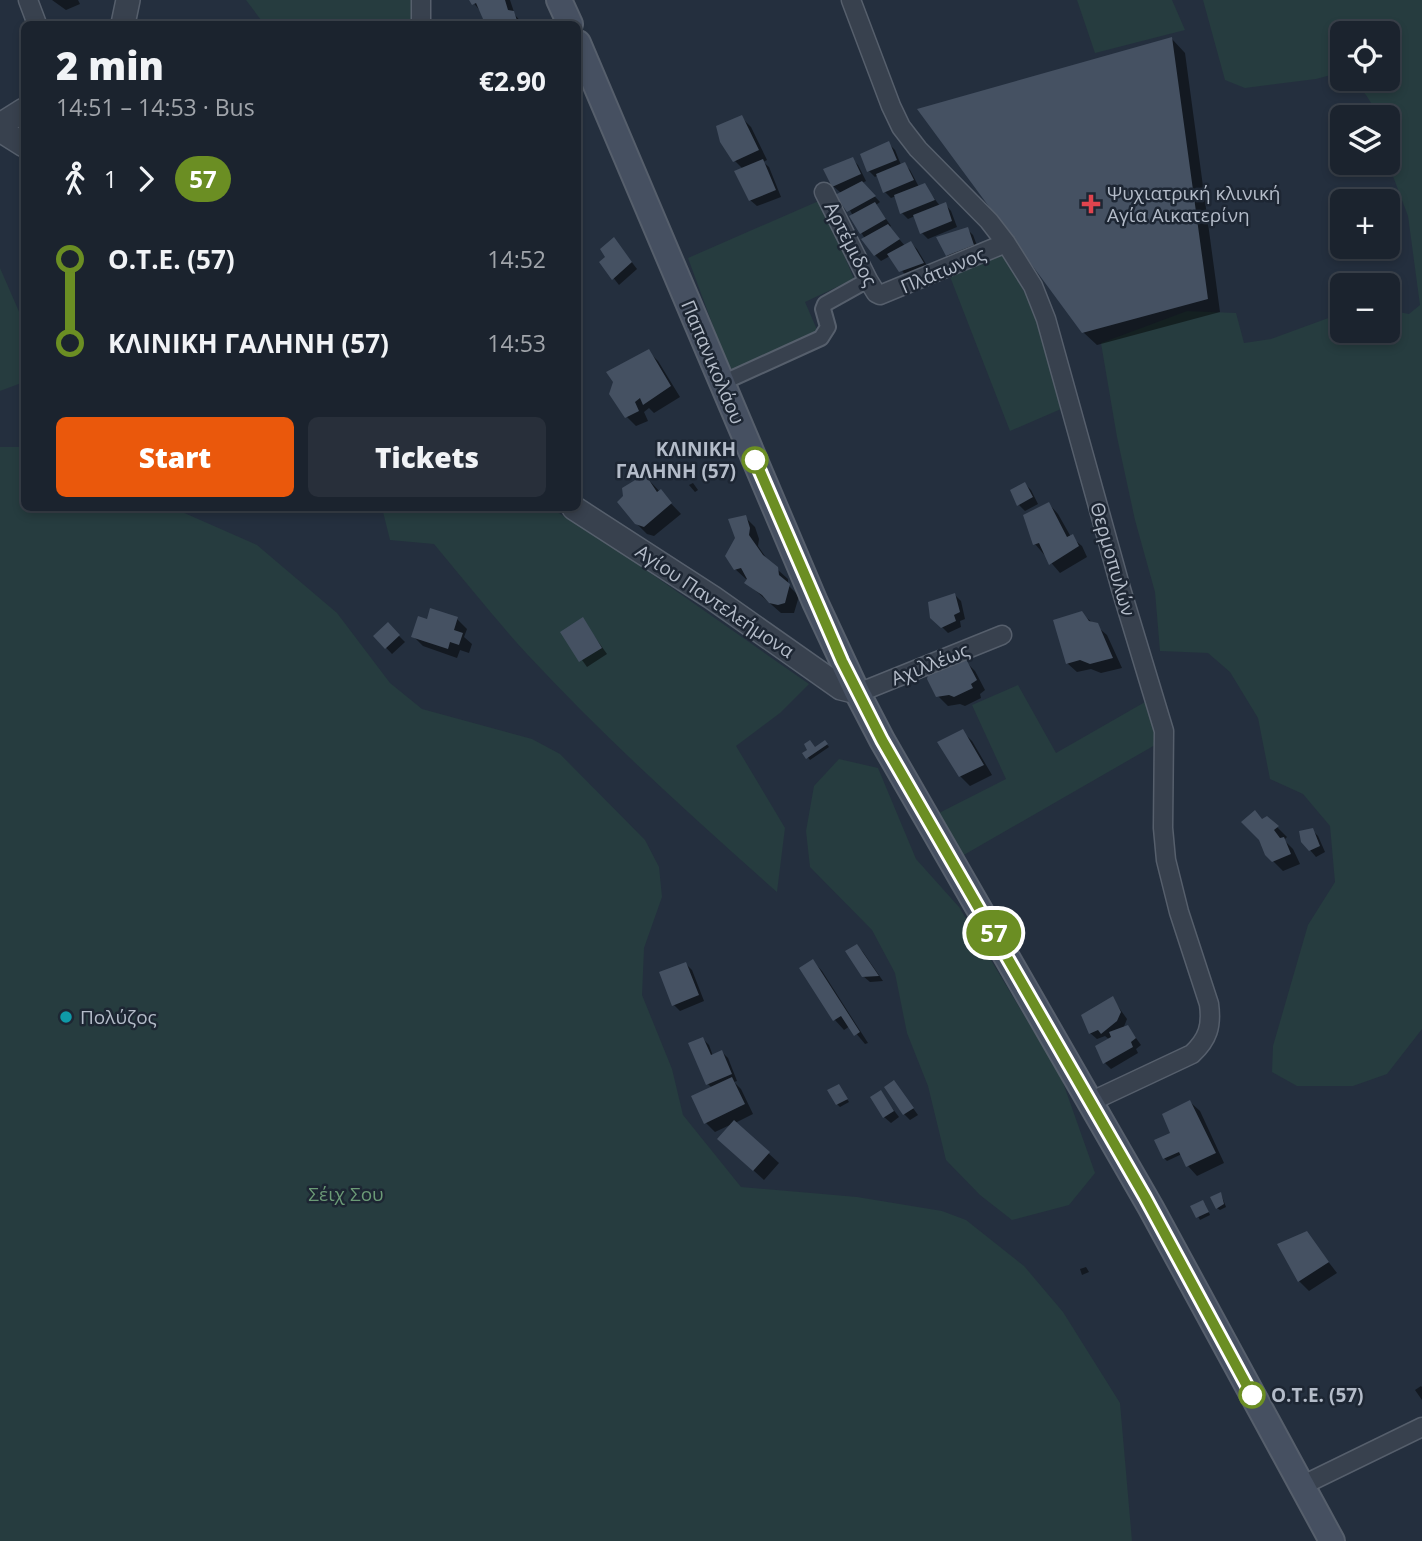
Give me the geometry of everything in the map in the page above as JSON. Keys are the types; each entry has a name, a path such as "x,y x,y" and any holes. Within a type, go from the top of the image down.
{"main road":[{"path":"559,0 568,21"},
{"name":"Παπανικολάου","path":"581,50 815,602 857,692 906,783 1157,1220 1332,1541"}],"street":[{"path":"28,0 36,21"},
{"path":"421,0 421,21"},
{"name":"Θερμοπυλών","path":"851,0 901,127 918,149 989,221 1032,286 1046,319 1121,589 1164,731 1163,828 1166,860 1179,912 1209,1004 1211,1019 1208,1034 1202,1045 1192,1054 1090,1102"},
{"path":"21,112 0,128 21,143"},
{"name":"Αρτέμιδος","path":"824,191 868,280 880,295"},
{"name":"Πλάτωνος","path":"880,295 1006,243"},
{"path":"722,383 821,338 828,327 823,309 825,304 868,280"},
{"name":"Αγίου Παντελεήμονα","path":"579,511 713,598 841,688 857,692"},
{"name":"Αχιλλέως","path":"857,692 1002,635"},
{"path":"1301,1486 1422,1427"}],"green space":[{"path":"246,0 412,0 411,21 262,21"},
{"path":"1077,0 1172,0 1185,30 1095,53"},
{"path":"1203,0 1422,0 1422,1029 1387,1074 1353,1086 1297,1086 1272,1072 1273,1046 1308,925 1335,882 1330,826 1303,794 1270,779 1258,718 1230,672 1208,653 1160,651 1155,592 1135,520 1117,437 1101,343 1187,311 1236,313 1244,343 1271,339 1330,317 1330,343 1400,343 1400,312 1409,314 1420,305 1408,216 1393,175 1400,175 1400,105 1372,105 1362,91 1400,91 1400,21 1330,21 1330,75 1245,88 1225,80"},
{"path":"821,200 854,279 805,302 818,332 730,372 688,258"},
{"path":"1003,253 1038,317 1068,406 1010,431 949,274"},
{"path":"0,268 21,316 21,383 0,391"},
{"name":"Σέιχ Σου","path":"0,447 21,447 21,511 180,511 257,545 337,613 390,683 422,709 532,739 560,754 645,840 659,867 662,897 644,948 642,995 672,1069 683,1115 741,1187 857,1197 942,1211 966,1220 1024,1266 1063,1312 1120,1403 1132,1541 0,1541"},
{"path":"383,511 556,511 626,556 809,684 780,713 736,746 785,828 777,892 587,716 515,641 434,544 390,540"},
{"path":"1018,685 1056,753 1152,698 1162,741 962,856 939,813 1006,779 972,705"},
{"path":"839,759 878,768 916,859 959,907 1061,1077 1095,1173 1069,1205 1012,1220 980,1195 946,1160 928,1086 907,1033 895,973 872,930 810,867 806,831 814,786"}],"building":[{"path":"469,0 505,0 508,10 514,11 517,21 483,21 476,3 472,5"},
{"name":"Ψυχιατρική κλινική Αγία Αικατερίνη","path":"1172,37 1208,299 1082,333 917,109"},
{"path":"742,115 759,150 733,162 720,142 716,126"},
{"path":"889,141 897,160 867,172 860,154"},
{"path":"853,157 861,174 832,187 823,169"},
{"path":"763,159 776,190 749,201 734,171"},
{"path":"905,162 914,180 883,193 876,174"},
{"path":"862,181 876,196 847,212 835,195"},
{"path":"925,183 935,200 900,214 894,195"},
{"path":"875,202 886,219 860,234 849,216"},
{"path":"946,202 952,221 920,234 913,215"},
{"path":"888,224 900,239 874,256 861,239"},
{"path":"968,227 974,245 946,256 936,237"},
{"path":"614,237 632,262 612,280 599,262 605,257 600,249"},
{"path":"911,241 924,263 899,272 887,254"},
{"path":"649,349 671,386 643,405 640,398 635,402 639,411 625,418 609,394 613,382 606,372"},
{"path":"645,474 657,492 661,489 672,503 644,527 635,524 617,502 623,496 622,488"},
{"path":"1025,482 1033,497 1017,506 1010,490"},
{"path":"1049,502 1067,537 1073,534 1079,546 1049,565 1039,543 1033,545 1023,515"},
{"path":"746,515 749,535 763,555 778,567 779,575 790,584 785,603 769,603 744,583 747,579 741,568 734,570 725,556 735,538 728,519"},
{"path":"955,593 960,612 954,615 956,621 941,628 930,618 928,602"},
{"path":"430,608 458,617 454,630 463,633 459,645 450,642 448,649 411,637 418,616 427,619"},
{"path":"1082,611 1089,621 1098,623 1113,658 1090,664 1080,660 1066,664 1053,620"},
{"path":"583,617 602,648 579,662 560,632"},
{"path":"388,622 400,635 385,649 373,636"},
{"path":"966,659 977,680 971,684 973,688 954,697 936,697 927,679 929,671"},
{"path":"963,729 984,765 959,777 937,742"},
{"path":"810,740 815,747 825,740 828,744 806,759 802,753 807,750 804,744"},
{"path":"1255,810 1262,819 1267,816 1279,826 1274,830 1280,838 1284,837 1291,854 1272,862 1265,855 1259,840 1241,822"},
{"path":"1313,828 1320,846 1309,851 1301,842 1299,831"},
{"path":"857,944 879,976 862,977 845,951"},
{"path":"813,959 860,1032 854,1036 841,1016 833,1021 799,968"},
{"path":"686,962 699,995 672,1006 659,972"},
{"path":"1113,996 1121,1012 1117,1021 1101,1034 1098,1030 1089,1034 1081,1015"},
{"path":"1128,1025 1136,1038 1131,1042 1133,1047 1103,1064 1095,1046 1111,1037 1109,1032"},
{"path":"703,1037 711,1055 722,1050 732,1074 706,1085 688,1043"},
{"path":"732,1077 745,1104 704,1124 691,1096"},
{"path":"894,1080 914,1108 903,1115 884,1087"},
{"path":"839,1084 848,1099 836,1105 827,1090"},
{"path":"881,1090 894,1111 883,1118 870,1097"},
{"path":"1190,1100 1216,1153 1186,1167 1179,1152 1163,1159 1154,1140 1170,1133 1162,1114"},
{"path":"734,1120 770,1152 753,1171 717,1139"},
{"path":"1221,1192 1224,1204 1216,1209 1210,1197"},
{"path":"1203,1200 1209,1212 1196,1218 1190,1206"},
{"path":"1307,1231 1329,1262 1298,1282 1277,1244"}],"bus line":[{"name":"57","path":"755,460 815,602 882,740 1145,1197 1252,1395"}],"place":[{"name":"Ψυχιατρική κλινική Αγία Αικατερίνη","path":"1091,204"},
{"name":"ΚΛΙΝΙΚΗ ΓΑΛΗΝΗ (57)","path":"755,460"},
{"name":"Πολύζος","path":"66,1017"},
{"name":"Ο.Τ.Ε. (57)","path":"1252,1395"}]}
